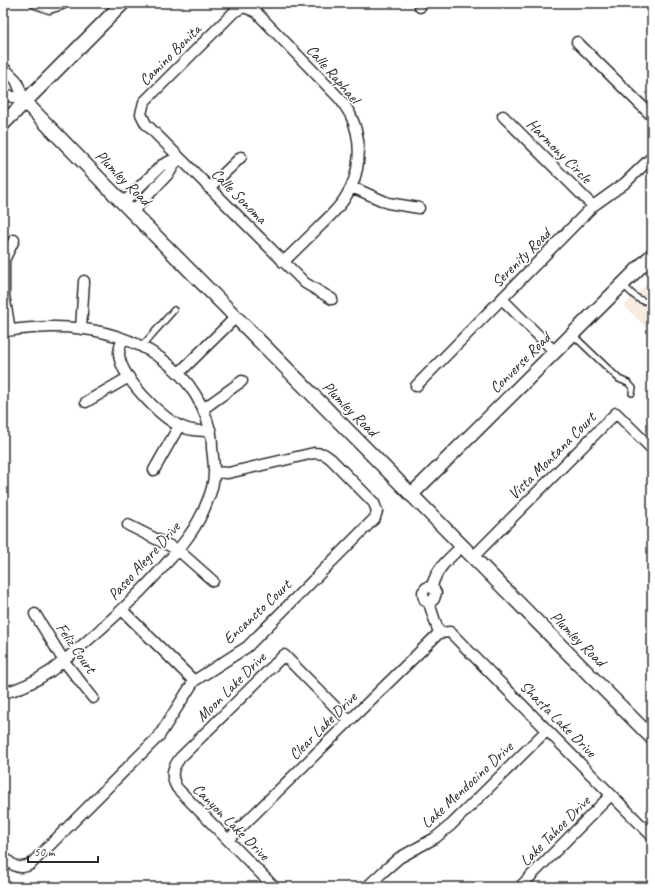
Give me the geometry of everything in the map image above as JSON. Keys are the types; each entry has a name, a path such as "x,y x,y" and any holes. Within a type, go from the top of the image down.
{"street":[{"path":"35,3 49,8 63,3"},
{"path":"3,124 123,3"},
{"name":"Camino Bonita","path":"144,102 234,12 244,7 255,9"},
{"name":"Calle Raphael","path":"255,9 341,100 356,129 359,147 358,167 352,187 334,211 284,262"},
{"path":"578,42 652,116"},
{"path":"3,67 16,80 25,102"},
{"path":"3,93 25,102"},
{"name":"Plumley Road","path":"25,102 652,738"},
{"name":"Calle Sonoma","path":"144,102 141,114 146,124 305,283 332,299"},
{"name":"Harmony Circle","path":"503,116 593,206"},
{"path":"128,207 170,173 179,157"},
{"path":"209,188 241,157"},
{"name":"Serenity Road","path":"416,386 593,206 625,183 652,157"},
{"path":"352,187 388,203 419,208"},
{"path":"6,331 4,260 14,240"},
{"name":"Converse Road","path":"412,495 652,255"},
{"path":"81,329 84,281"},
{"path":"502,299 555,352"},
{"path":"179,373 236,317"},
{"name":"Paseo Alegre Drive","path":"3,693 23,687 38,680 51,671 122,610 154,577 191,534 202,516 208,501 214,472 211,432 203,409 192,389 179,373 164,360 142,346 104,333 62,327 6,331"},
{"path":"122,339 119,355 128,377 140,393 165,417 179,426 191,430 211,432"},
{"path":"86,402 128,377"},
{"path":"203,409 242,381"},
{"name":"Vista Montana Court","path":"473,557 616,412 652,449"},
{"path":"154,470 179,426"},
{"name":"Encancto Court","path":"3,856 11,864 18,867 25,867 31,864 159,736 194,681 247,647 375,518 377,511 374,503 331,459 324,454 314,452 228,473 214,472"},
{"path":"128,525 178,550 213,581"},
{"path":"439,633 432,610 429,603 426,602 423,597 423,592 426,588 432,586 438,569 462,546"},
{"path":"122,610 194,681"},
{"name":"Feliz Court","path":"35,614 64,661 93,698"},
{"name":"Shasta Lake Drive","path":"439,633 450,632 652,836"},
{"name":"Clear Lake Drive","path":"228,840 439,633"},
{"name":"Moon Lake Drive","path":"172,775 174,766 180,758 284,655 349,721"},
{"name":"Lake Mendocino Drive","path":"367,887 399,858 435,838 451,825 547,730"},
{"name":"Canyon Lake Drive","path":"172,775 177,788 274,887"},
{"name":"Lake Tahoe Drive","path":"520,887 611,795"}],"lane":[{"path":"623,284 638,299 644,302 652,302"},
{"path":"142,346 174,310"},
{"path":"572,334 619,379 628,382 633,388 632,393"}],"shaded area":[{"path":"652,279 652,333 624,306"}]}
